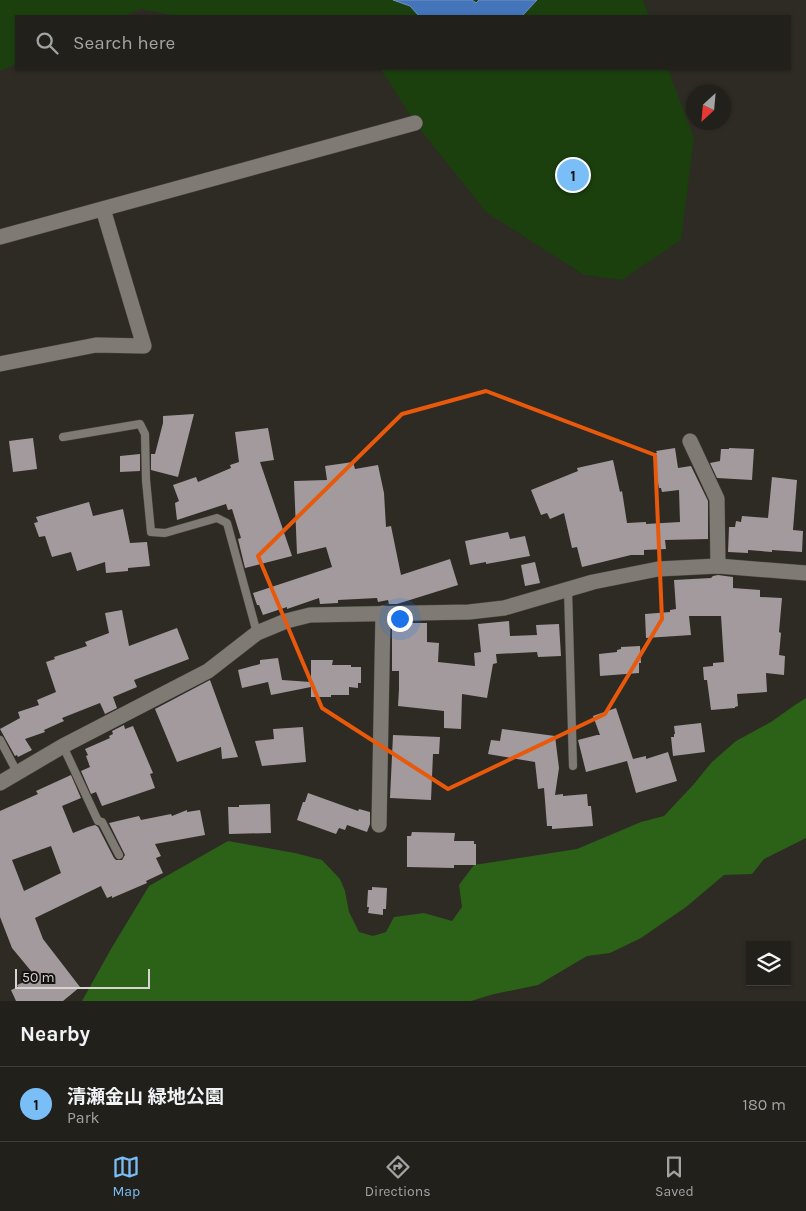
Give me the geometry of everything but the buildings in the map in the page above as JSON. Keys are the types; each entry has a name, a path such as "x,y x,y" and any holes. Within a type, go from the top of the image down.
{"street":[{"path":"0,237 415,123"},
{"path":"0,364 96,345 144,346 103,209"},
{"path":"690,441 717,498 718,566"},
{"path":"0,783 64,746 208,671 258,633 286,621 310,615 470,612 504,608 593,582 658,569 718,566 806,573"},
{"path":"378,826 383,613"}],"lane":[{"path":"63,437 140,424 145,434 146,480 151,532 165,533 218,518 226,523 258,633"},
{"path":"568,589 573,766"},
{"path":"0,740 17,772"},
{"path":"64,746 98,821 102,822 119,855"}],"highlighted area":[{"path":"486,391 655,455 662,619 605,714 448,789 322,708 258,556 402,414"}],"green space":[{"path":"0,0 643,0 649,15 172,15 141,9 126,15 15,15 15,64 0,71"},
{"path":"382,70 668,70 686,117 686,130 691,130 694,138 681,240 622,280 584,275 486,212 415,123"},
{"path":"806,698 806,838 764,859 752,874 724,875 686,907 641,938 610,953 587,956 538,985 471,1001 82,1001 149,886 228,841 295,853 322,860 340,879 345,891 349,912 359,932 373,936 386,932 394,917 424,913 452,921 462,907 459,885 474,865 577,849 641,822 664,816 711,763 736,741 771,722"}],"water":[{"path":"393,0 472,0 476,3 479,0 537,0 523,15 418,15 410,6"}],"place":[{"name":"清瀬金山 緑地公園","path":"573,175"}]}
